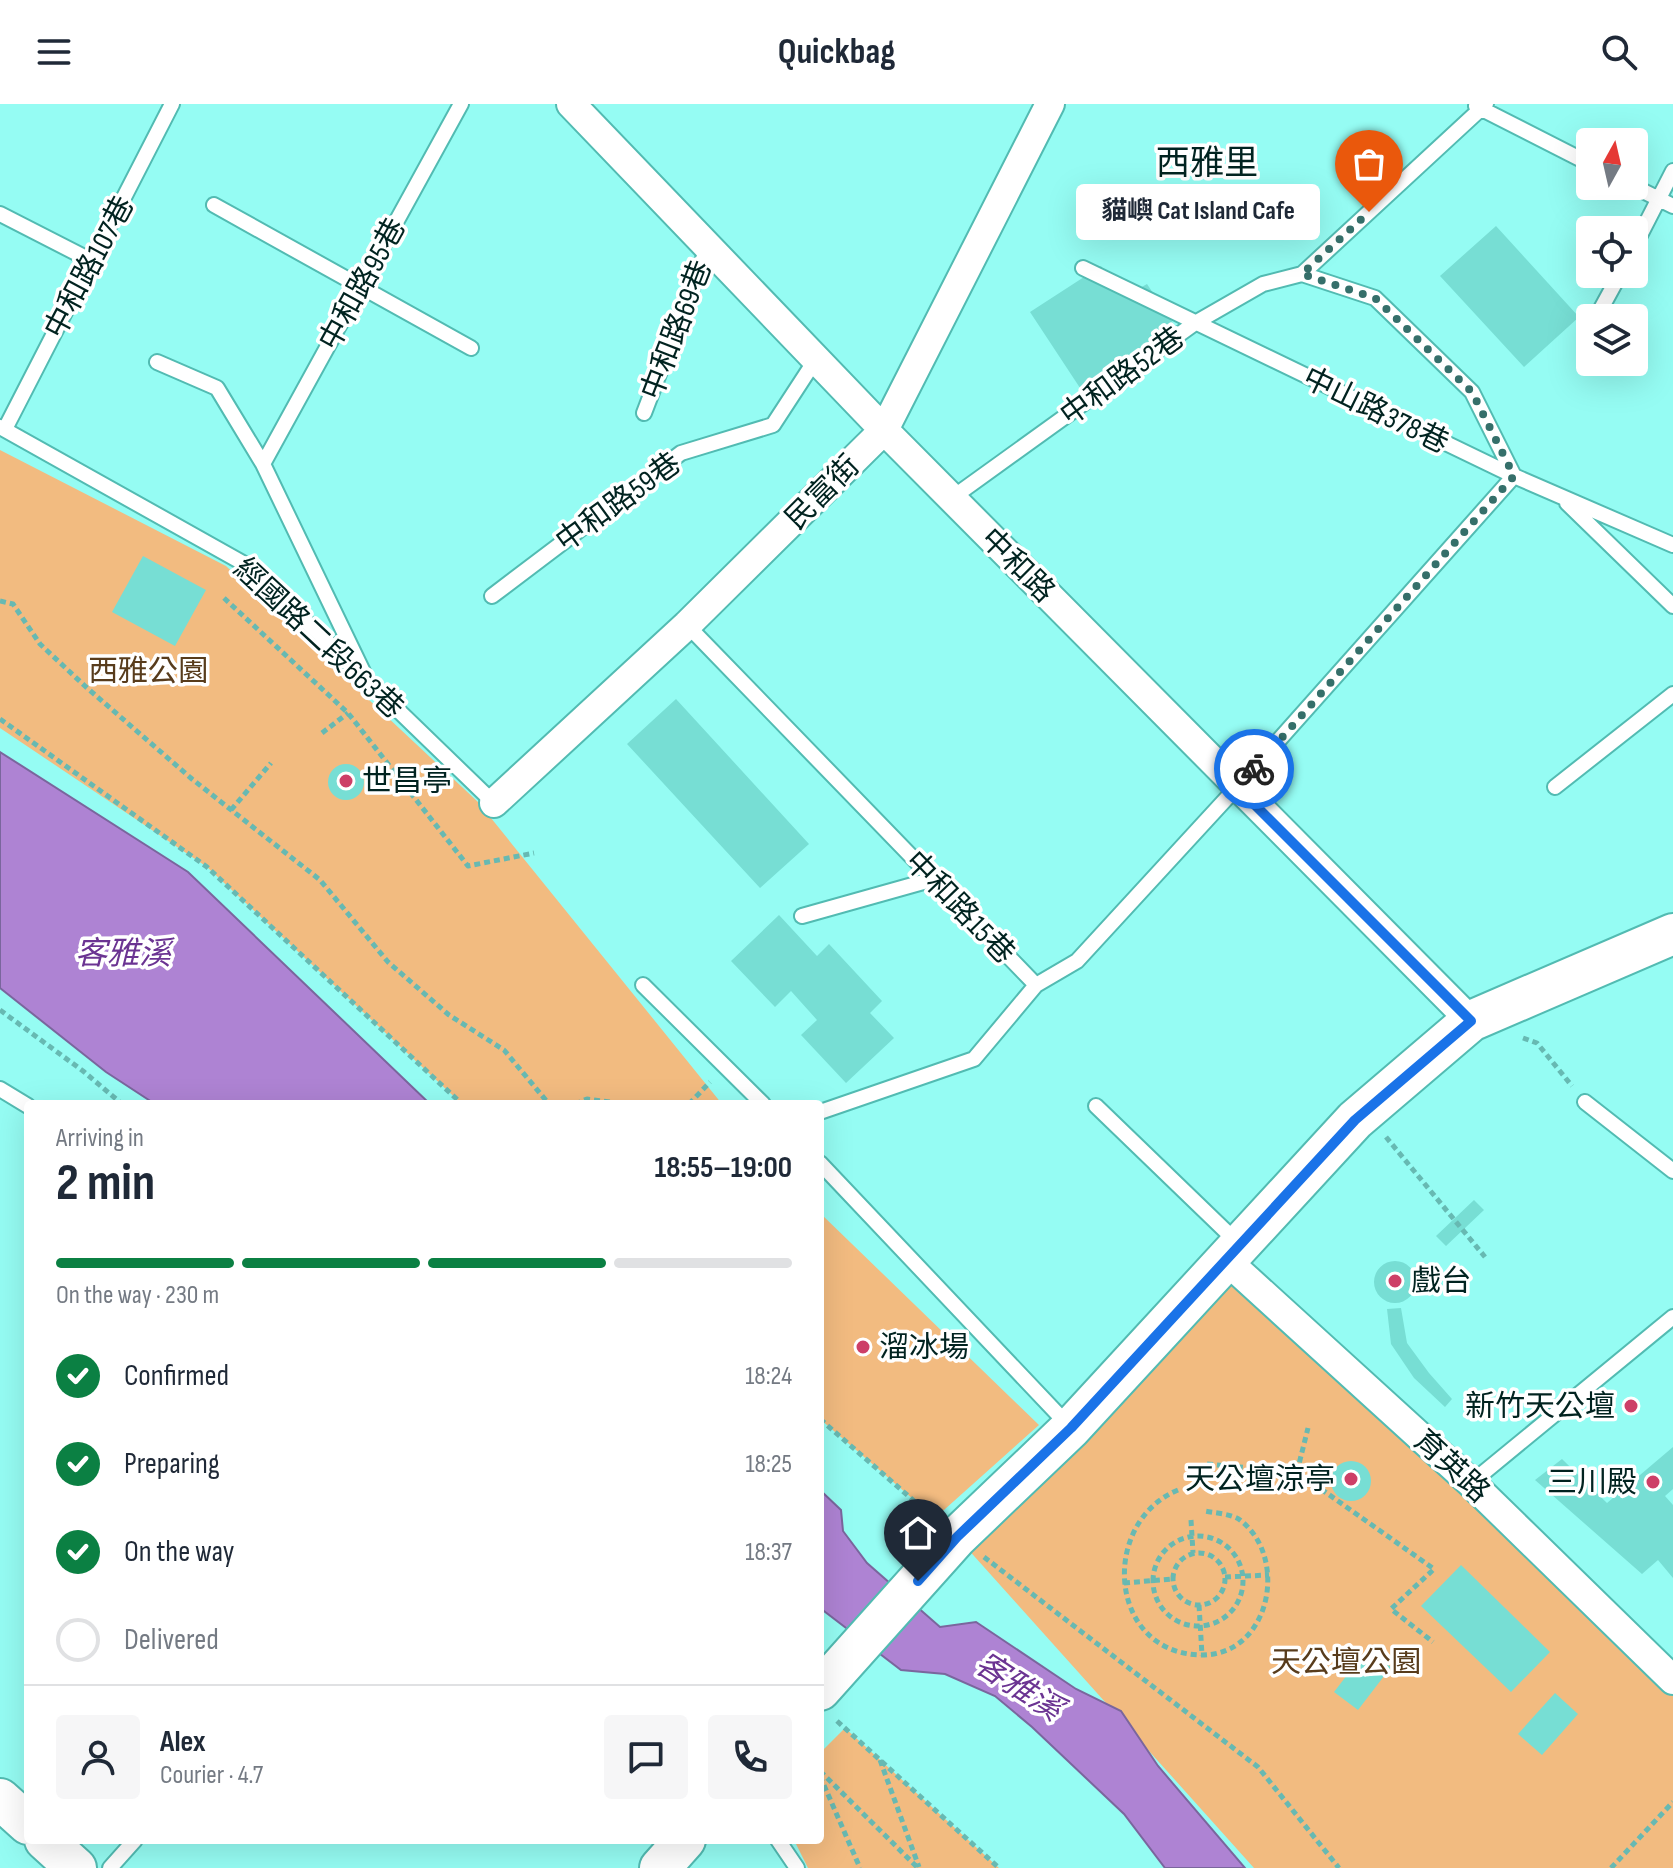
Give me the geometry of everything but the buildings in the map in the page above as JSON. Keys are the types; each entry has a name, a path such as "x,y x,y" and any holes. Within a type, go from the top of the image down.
{"street":[{"name":"中和路","path":"571,104 884,430 1471,1021"},
{"name":"民富街","path":"494,803 687,625 884,430 1050,104"},
{"path":"824,1702 957,1537 1071,1428 1366,1111 1471,1021 1673,934"},
{"name":"育英路","path":"1232,1252 1673,1680"},
{"path":"0,1799 24,1820"},
{"path":"49,1844 76,1868"},
{"path":"660,1868 681,1844"}],"lane":[{"name":"中和路107巷","path":"2,428 172,104"},
{"name":"中和路95巷","path":"263,464 461,104"},
{"path":"1514,476 1472,392 1375,298 1302,274 1480,106 1576,157"},
{"path":"1648,228 1666,203 1673,171"},
{"path":"1648,194 1666,203"},
{"path":"214,205 471,348"},
{"path":"0,214 92,261"},
{"name":"中和路69巷","path":"644,413 708,246"},
{"name":"中山路378巷","path":"1083,268 1514,476 1673,545"},
{"name":"中和路52巷","path":"952,498 1195,323 1263,284 1302,274"},
{"name":"中和路59巷","path":"492,596 681,453 773,425 816,359"},
{"path":"157,362 217,388 263,464 367,680"},
{"name":"經國路二段663巷","path":"2,428 250,567 494,803"},
{"name":"中和路15巷","path":"687,625 1036,985 1077,961 1514,476"},
{"path":"1559,496 1673,606"},
{"path":"1555,787 1673,694"},
{"path":"802,916 934,879"},
{"path":"643,985 759,1100"},
{"path":"824,1111 974,1059 1036,985"},
{"path":"0,1089 24,1104"},
{"path":"1585,1102 1673,1171"},
{"path":"1096,1106 1232,1252"},
{"path":"824,1167 1071,1428"},
{"path":"1471,1483 1673,1317"},
{"path":"110,1868 131,1844"},
{"path":"781,1844 797,1868"}],"path":[{"path":"224,598 348,713 468,866 534,853"},
{"path":"0,601 13,604 40,644 86,687 231,810 320,880 388,962 449,1015 504,1050 546,1100"},
{"path":"322,733 348,713"},
{"path":"0,719 207,867 458,1100"},
{"path":"231,810 271,763"},
{"path":"0,1010 117,1100"},
{"path":"1471,1021 1537,1043 1585,1102"},
{"path":"1366,1111 1485,1257"},
{"path":"824,1422 957,1537 1258,1767 1339,1868"},
{"path":"1297,1472 1308,1428"},
{"path":"1207,1464 1297,1472 1434,1569 1391,1609 1433,1642"},
{"path":"1178,1490 1164,1496 1145,1513 1129,1541 1124,1583 1138,1626 1165,1649 1202,1655 1224,1652 1244,1642 1264,1607 1269,1575 1258,1540 1239,1519 1205,1511"},
{"path":"1191,1520 1193,1553"},
{"path":"1204,1536 1219,1540 1231,1549 1240,1562 1244,1576 1243,1590 1231,1612 1221,1621 1198,1626 1170,1617 1161,1606 1152,1580 1163,1552 1175,1542 1204,1536"},
{"path":"1193,1553 1202,1553 1218,1561 1225,1577 1220,1594 1214,1600 1199,1605 1183,1600 1173,1587 1172,1579 1178,1562 1193,1553"},
{"path":"1225,1577 1269,1575"},
{"path":"1124,1583 1172,1579"},
{"path":"1199,1605 1202,1655"},
{"path":"824,1702 879,1759 999,1868"},
{"path":"879,1759 919,1868"},
{"path":"824,1778 919,1868"},
{"path":"824,1783 860,1868"},
{"path":"1611,1868 1673,1802"}],"green space":[{"name":"西雅公園","path":"0,450 226,566 478,802 719,1100 458,1100 207,867 0,728"},
{"path":"824,1217 1039,1425 935,1518 824,1422"},
{"name":"天公壇公園","path":"1226,1260 1673,1686 1673,1868 1254,1868 957,1537"},
{"path":"845,1728 999,1868 808,1868 796,1844 824,1844 824,1749"}],"water":[{"name":"客雅溪","path":"0,752 188,872 426,1100 149,1100 106,1072 0,988"},
{"name":"客雅溪","path":"824,1494 841,1510 843,1531 867,1563 940,1627 976,1622 1076,1689 1121,1711 1158,1766 1245,1868 1165,1868 1124,1814 995,1696 945,1674 901,1670 824,1611"}],"way so far":[{"path":"1254,769 1514,476 1472,392 1375,298 1302,274 1369,212"}],"place":[{"name":"貓嶼 Cat Island Cafe","path":"1369,212"},
{"name":"世昌亭","path":"346,781"},
{"name":"戲台","path":"1395,1281"},
{"name":"溜冰場","path":"863,1347"},
{"name":"新竹天公壇","path":"1631,1406"},
{"name":"天公壇涼亭","path":"1351,1479"},
{"name":"三川殿","path":"1653,1482"}],"district":[{"name":"西雅里","path":"1207,162"}],"route":[{"path":"918,1581 957,1537 1071,1428 1355,1120 1471,1021 1237,787 1254,769"}]}
